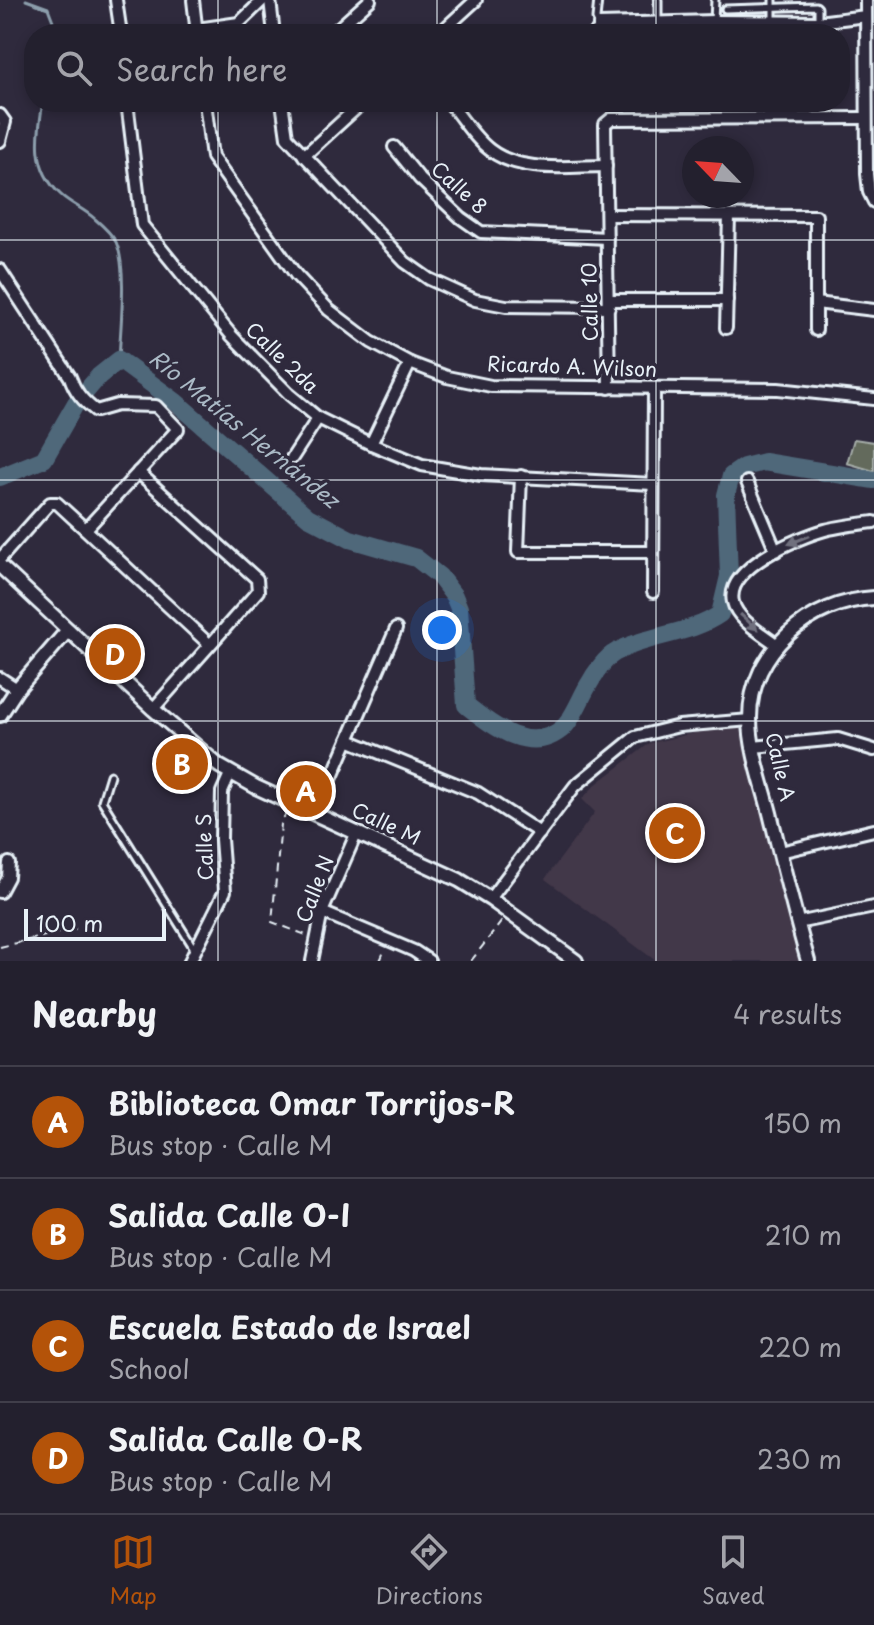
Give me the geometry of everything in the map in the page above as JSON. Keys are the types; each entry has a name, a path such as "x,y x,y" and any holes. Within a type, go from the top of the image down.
{"street":[{"path":"116,0 120,24"},
{"path":"193,0 196,24"},
{"path":"234,24 263,0"},
{"path":"270,0 273,24"},
{"path":"343,24 370,0"},
{"path":"450,24 476,0"},
{"path":"866,0 867,174 869,192 874,202"},
{"path":"805,24 866,16"},
{"path":"641,24 695,24"},
{"name":"Calle 2da","path":"128,112 142,225 232,336 289,394 318,418 422,465 481,475 653,484"},
{"name":"Ricardo A. Wilson","path":"206,112 212,157 296,275 329,310 371,342 410,363 447,377 491,386 778,389 874,399"},
{"path":"283,112 287,137 405,262 429,279 475,300 506,306 727,300"},
{"path":"304,156 352,112"},
{"path":"458,112 489,149 510,161 531,166 606,166"},
{"path":"0,115 5,122 0,141"},
{"name":"Calle 10","path":"609,388 605,124 611,119 866,118"},
{"name":"Calle 8","path":"394,147 420,179 461,218 481,232 607,238"},
{"path":"607,215 816,216 816,330"},
{"path":"726,328 729,216"},
{"path":"0,270 70,377 74,390 88,405 96,411 117,405 156,406 178,429 86,529"},
{"path":"816,303 874,310"},
{"path":"371,444 410,363"},
{"path":"653,592 654,388"},
{"path":"292,458 318,418"},
{"path":"138,472 257,579 258,591 153,709"},
{"path":"521,476 518,552 653,552"},
{"path":"747,482 776,551"},
{"path":"0,559 54,502 209,644"},
{"path":"777,645 747,622 736,609 732,600 734,585 741,575 800,538 824,530 874,522"},
{"name":"Calle M","path":"0,566 153,709 230,774 459,880 576,961"},
{"name":"Calle A","path":"808,961 753,747 750,720 754,692 766,662 777,645 817,613 847,602 874,598"},
{"path":"316,814 396,629"},
{"path":"0,715 17,689 68,630"},
{"path":"0,678 17,689"},
{"path":"490,899 575,786 635,737 679,726 750,720"},
{"path":"753,747 838,739 874,750"},
{"path":"348,740 478,793 540,833"},
{"name":"Calle S","path":"193,956 225,891 221,839 222,792 230,774"},
{"path":"780,852 874,830"},
{"name":"Calle N","path":"312,961 322,912 357,832"},
{"path":"0,892 8,877 9,863"},
{"path":"797,923 874,907"},
{"path":"322,912 429,961"}],"lane":[{"path":"596,24 598,0"},
{"path":"658,0 658,22"},
{"path":"714,24 715,0"},
{"path":"773,3 773,24"},
{"path":"725,9 773,3 817,7 818,22"},
{"path":"110,775 102,801 193,956"}],"path":[{"path":"291,803 281,824 272,922 315,939"},
{"path":"471,961 501,922"},
{"path":"0,947 94,924"},
{"path":"380,961 388,940"}],"shaded area":[{"path":"744,727 804,961 656,961 545,879 595,812 582,799 595,785 650,743 694,733"}],"green space":[{"path":"854,439 874,442 874,471 847,463"}],"waterway":[{"path":"26,0 48,8 54,24"},
{"path":"41,112 39,151 51,184 106,229 120,254 122,317 119,360"},
{"name":"Río Matías Hernández","path":"0,477 44,459 76,403 99,376 119,360 176,402 308,517 350,539 416,558 439,576 459,608 466,705 500,729 526,739 551,736 564,727 594,675 612,654 642,641 696,626 720,614 729,576 726,495 731,476 744,467 764,462 874,480"}],"place":[{"name":"Salida Calle O-R","path":"115,654"},
{"name":"Salida Calle O-I","path":"182,764"},
{"name":"Biblioteca Omar Torrijos-R","path":"306,791"},
{"name":"Escuela Estado de Israel","path":"675,833"}]}
